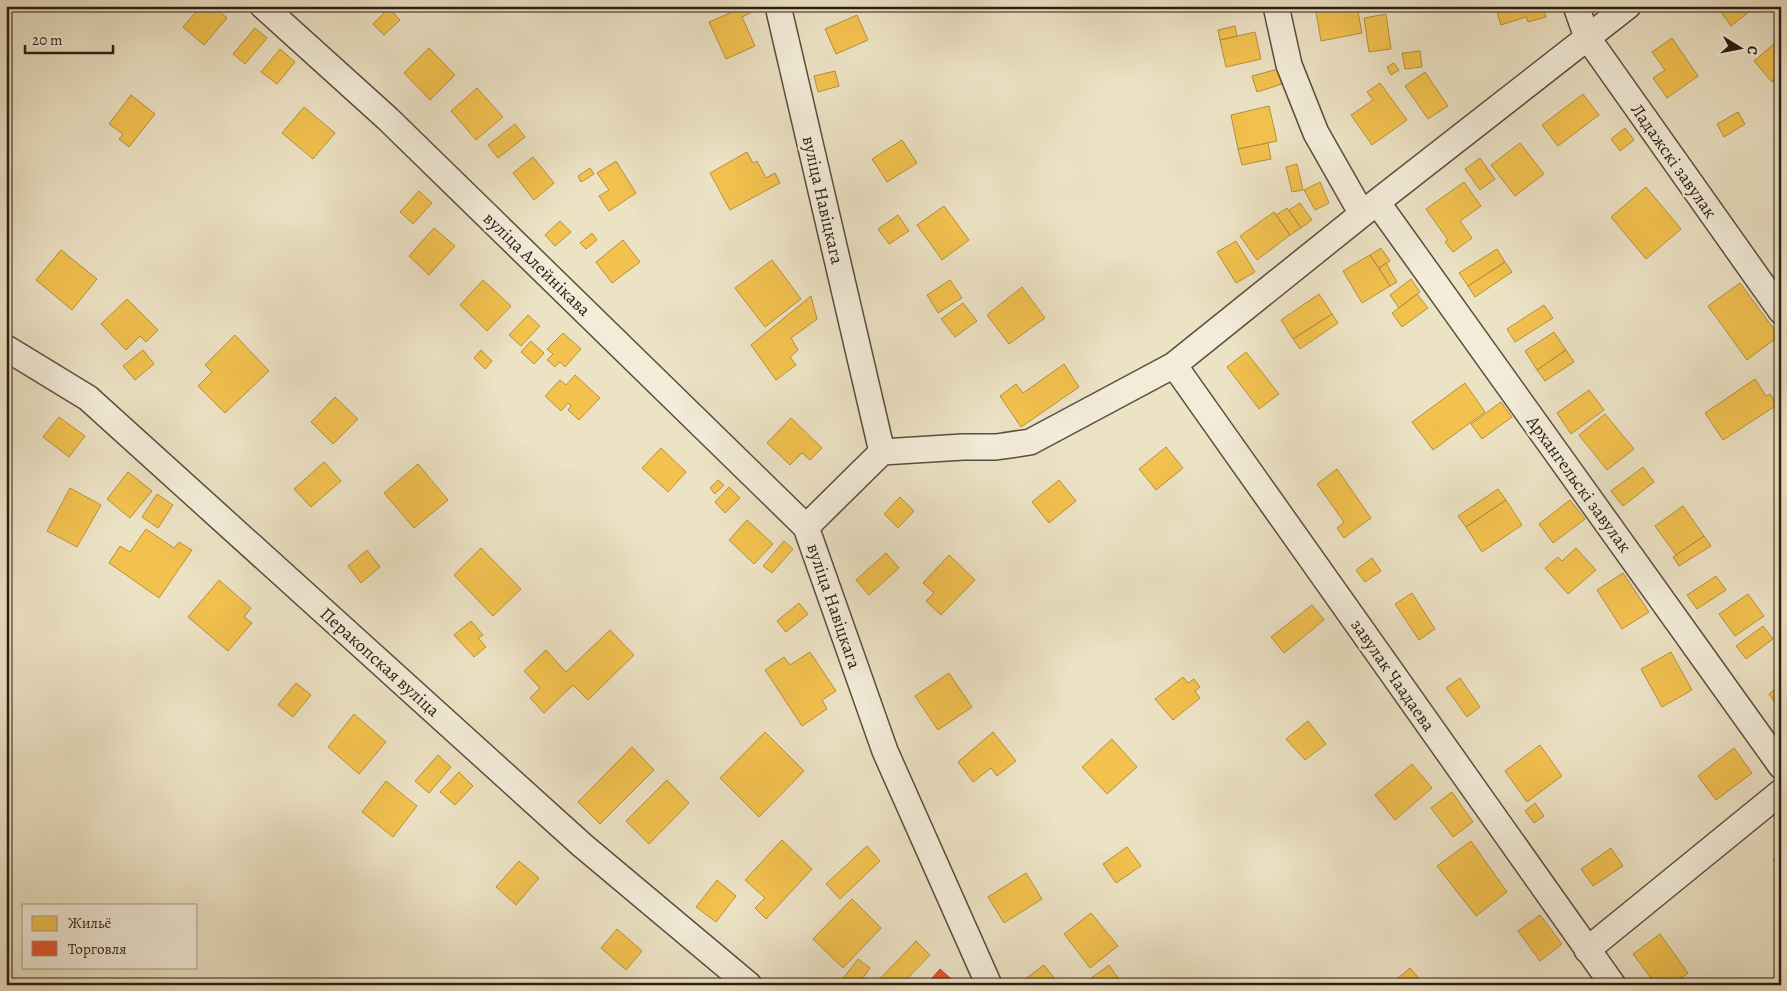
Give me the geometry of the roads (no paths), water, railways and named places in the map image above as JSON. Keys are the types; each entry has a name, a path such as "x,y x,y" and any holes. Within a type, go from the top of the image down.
{"street":[{"name":"вуліца Алейнікава","path":"263,6 388,119 806,527"},
{"name":"вуліца Навіцкага","path":"778,6 882,452 806,527 885,751 989,985"},
{"name":"Архангельскі завулак","path":"1276,6 1289,65 1316,134 1781,766"},
{"name":"Ладажскі завулак","path":"1576,6 1587,37 1781,311"},
{"path":"882,452 996,447 1030,442 1174,365 1369,208 1628,6"},
{"name":"Перакопская вуліца","path":"6,348 88,398 582,845 749,985"},
{"name":"завулак Чаадаева","path":"1174,365 1613,985"},
{"path":"1588,950 1781,792"}]}
